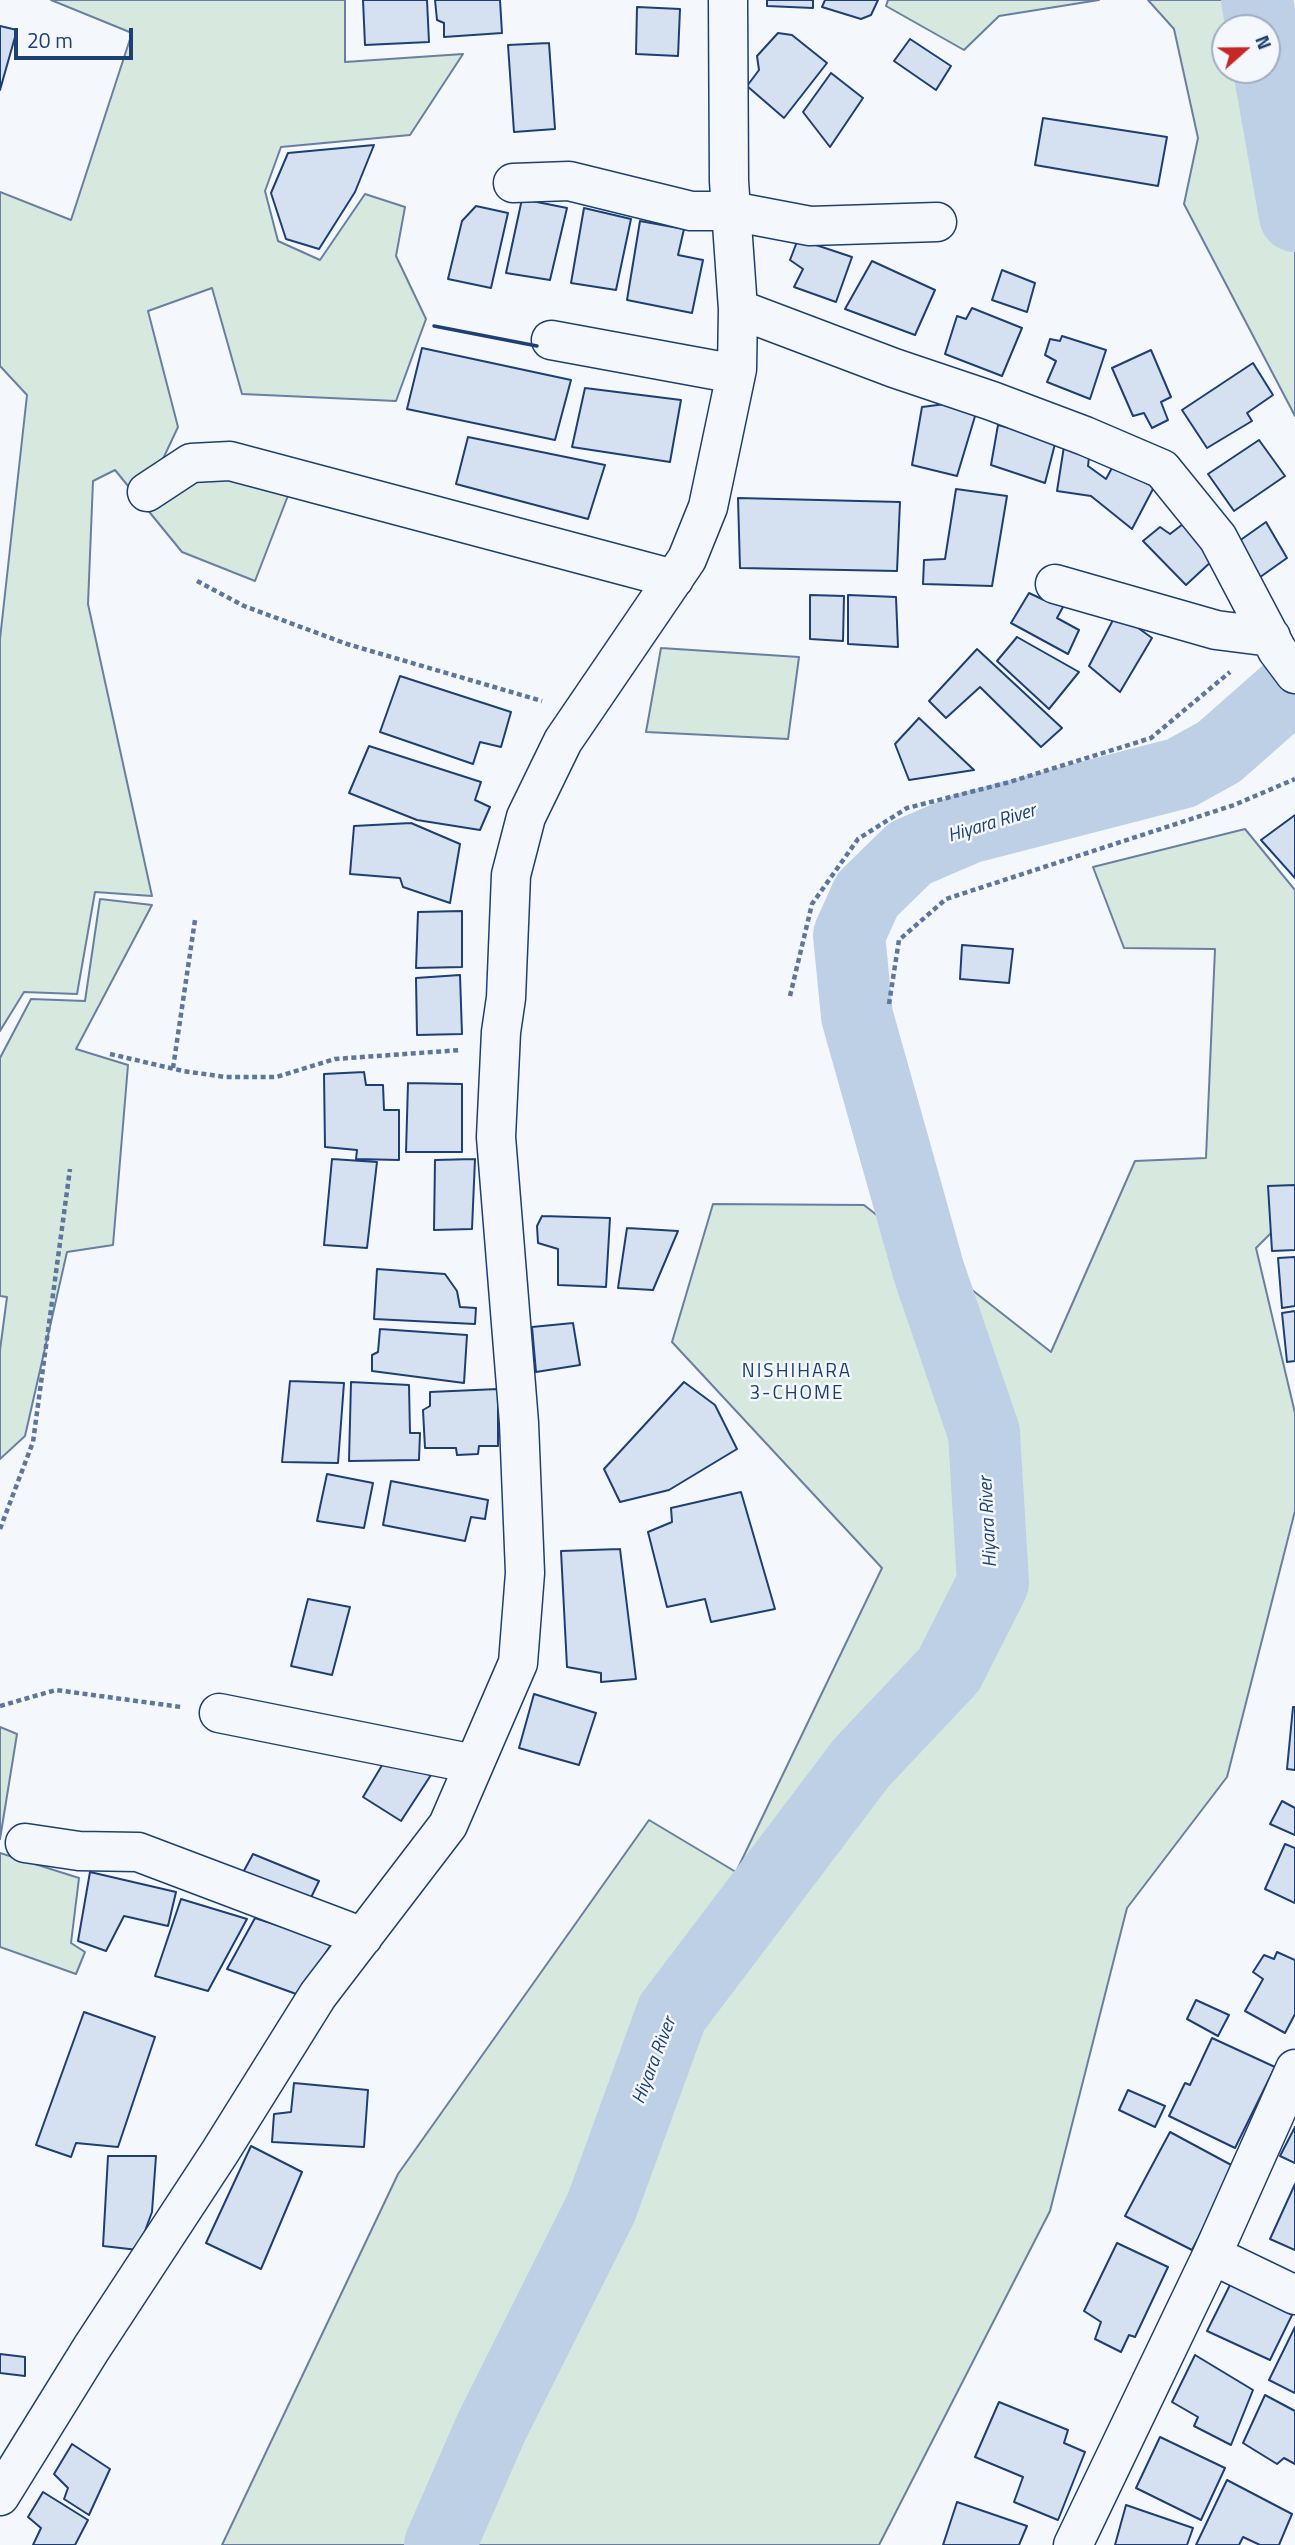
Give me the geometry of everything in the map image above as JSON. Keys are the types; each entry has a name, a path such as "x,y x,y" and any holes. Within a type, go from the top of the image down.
{"street":[{"path":"0,2496 318,1994 448,1825 517,1663 526,1573 519,1423 496,1137 511,875 526,817 563,741 687,559 708,507 736,374 738,309 731,211 728,0"},
{"path":"513,183 569,181 691,211 731,211 810,226 937,222"},
{"path":"738,309 894,369 992,401 1085,436 1162,469 1219,537 1281,654"},
{"path":"551,340 736,374"},
{"path":"147,492 191,463 230,461 674,579"},
{"path":"1055,584 1216,630 1281,654"},
{"path":"219,1713 474,1764"},
{"path":"25,1843 79,1851 138,1852 363,1937"},
{"path":"1073,2545 1212,2255 1295,2070"},
{"path":"1212,2255 1295,2295"}],"path":[{"path":"197,581 244,607 347,644 583,713"},
{"path":"790,996 812,904 858,839 907,808 1006,783 1151,738 1281,654"},
{"path":"889,1004 899,940 946,899 1234,805 1295,779"},
{"path":"173,1068 195,920"},
{"path":"110,1054 225,1077 276,1077 335,1059 500,1047"},
{"path":"0,1529 33,1442 70,1169"},
{"path":"0,1706 56,1690 219,1713"}],"shaded area":[{"path":"51,0 345,0 345,62 463,54 410,135 281,147 265,191 278,241 320,260 365,194 405,207 396,256 426,319 396,401 242,394 212,288 148,311 178,427 161,463 289,493 255,581 182,552 115,470 93,481 88,604 152,896 95,892 77,994 24,992 0,1031 0,639 27,395 0,366 0,192 71,220 132,33"},
{"path":"888,0 1099,0 999,16 964,50 886,6"},
{"path":"1148,0 1271,0 1273,14 1211,14 1211,84 1281,84 1281,66 1295,159 1295,416 1184,204 1198,138 1174,29"},
{"path":"661,648 799,657 788,739 646,732"},
{"path":"1245,829 1295,890 1295,1209 1256,1248 1295,1413 1295,1511 1227,1777 1127,1908 1050,2211 879,2545 222,2545 398,2174 649,1820 736,1872 882,1568 672,1342 713,1204 864,1205 1051,1352 1135,1161 1206,1158 1215,949 1124,948 1093,867"},
{"path":"100,899 152,905 76,1049 128,1065 113,1245 67,1252 25,1436 0,1459 0,1350 7,1297 0,1296 0,1058 31,999 85,1001"},
{"path":"0,1727 17,1734 0,1839"},
{"path":"0,1853 79,1878 71,1943 85,1952 76,1974 0,1947"}],"building":[{"path":"363,0 427,0 429,42 365,45"},
{"path":"435,0 500,0 502,33 444,37 444,23 437,20"},
{"path":"767,0 813,0 813,8 767,6"},
{"path":"825,0 878,0 871,15 861,19 822,7"},
{"path":"637,7 680,9 678,56 636,54"},
{"path":"0,26 17,30 0,90"},
{"path":"778,33 792,35 827,63 784,118 747,86 759,70 757,56"},
{"path":"910,39 951,66 936,90 894,61"},
{"path":"549,43 555,129 514,132 508,45"},
{"path":"831,73 863,98 830,147 803,112"},
{"path":"1043,118 1167,137 1158,186 1035,165"},
{"path":"374,145 355,192 319,249 286,239 271,193 288,153"},
{"path":"522,199 567,208 550,280 506,273"},
{"path":"476,206 508,213 491,288 448,279 462,221"},
{"path":"584,208 631,219 616,290 571,283"},
{"path":"640,221 684,229 678,255 703,260 692,313 627,300"},
{"path":"798,239 852,257 836,302 794,287 803,269 790,260"},
{"path":"872,261 935,290 915,335 845,309"},
{"path":"1002,270 1035,283 1027,312 992,300"},
{"path":"972,308 1022,328 1002,376 945,354 957,316 966,319"},
{"path":"1062,336 1106,350 1090,399 1047,382 1056,361 1045,355 1050,339 1060,341"},
{"path":"422,348 571,380 555,440 407,409"},
{"path":"1151,350 1171,397 1161,402 1168,420 1152,428 1144,413 1133,416 1112,368"},
{"path":"1253,363 1273,395 1247,413 1252,421 1207,448 1182,410"},
{"path":"585,388 681,400 670,462 572,447"},
{"path":"953,403 976,413 957,476 912,465 922,407"},
{"path":"998,425 1056,440 1045,483 991,465"},
{"path":"468,437 605,465 588,519 456,484"},
{"path":"1065,440 1090,449 1088,466 1106,479 1113,466 1154,487 1132,529 1091,496 1057,491"},
{"path":"1259,440 1285,476 1234,511 1208,474"},
{"path":"956,489 1007,496 992,586 923,584 924,560 945,559"},
{"path":"738,498 900,502 897,571 740,568"},
{"path":"1266,522 1287,558 1256,580 1232,546"},
{"path":"1183,524 1214,559 1186,585 1143,541 1160,527 1170,534"},
{"path":"1029,593 1044,600 1049,595 1064,605 1057,618 1079,630 1068,654 1011,623"},
{"path":"810,595 844,596 843,641 810,639"},
{"path":"848,595 896,597 898,647 848,644"},
{"path":"1113,620 1130,622 1152,638 1120,692 1089,666"},
{"path":"1017,637 1079,672 1049,709 997,661"},
{"path":"977,649 1062,728 1041,747 980,687 946,718 929,701"},
{"path":"400,676 511,712 501,747 480,742 473,764 380,732"},
{"path":"919,718 974,770 909,780 895,744"},
{"path":"369,746 481,782 475,800 490,807 480,830 417,820 349,793"},
{"path":"1295,815 1295,878 1261,840"},
{"path":"411,823 460,844 450,903 403,887 400,878 350,874 354,826"},
{"path":"462,911 462,967 416,968 418,912"},
{"path":"962,945 1013,949 1009,983 960,979"},
{"path":"460,975 462,1034 417,1035 416,978"},
{"path":"364,1072 366,1085 383,1085 384,1110 399,1110 399,1160 356,1159 357,1150 325,1147 324,1074"},
{"path":"408,1083 462,1084 462,1152 406,1152"},
{"path":"332,1159 377,1162 367,1248 324,1245"},
{"path":"475,1159 472,1229 434,1230 435,1160"},
{"path":"1295,1185 1295,1250 1272,1251 1268,1186"},
{"path":"542,1216 610,1218 606,1287 558,1285 558,1249 538,1243 537,1226"},
{"path":"627,1228 678,1231 653,1290 618,1288"},
{"path":"1295,1257 1295,1306 1282,1308 1278,1258"},
{"path":"377,1269 445,1274 457,1291 460,1307 476,1308 475,1324 374,1319"},
{"path":"1295,1311 1295,1361 1287,1362 1282,1313"},
{"path":"573,1323 580,1365 536,1372 532,1327"},
{"path":"380,1329 467,1335 464,1383 372,1371 372,1355 378,1352"},
{"path":"290,1381 344,1383 338,1463 282,1462"},
{"path":"351,1382 409,1385 410,1433 420,1433 419,1460 349,1461"},
{"path":"684,1382 715,1405 737,1449 669,1490 620,1502 604,1469"},
{"path":"498,1389 498,1446 479,1446 478,1454 457,1455 456,1448 425,1448 423,1410 430,1406 430,1392"},
{"path":"327,1474 373,1483 364,1528 317,1521"},
{"path":"391,1481 488,1500 485,1519 471,1517 465,1541 383,1525"},
{"path":"741,1492 775,1609 711,1622 705,1599 667,1607 648,1532 672,1522 671,1508"},
{"path":"620,1549 636,1679 601,1682 601,1673 567,1667 561,1551"},
{"path":"308,1599 350,1607 332,1675 291,1666"},
{"path":"534,1694 596,1713 579,1765 519,1748"},
{"path":"1295,1707 1295,1770 1287,1769"},
{"path":"384,1762 431,1775 401,1821 363,1797"},
{"path":"1282,1801 1295,1808 1295,1835 1270,1824"},
{"path":"1285,1844 1295,1848 1295,1903 1265,1889"},
{"path":"253,1854 319,1881 306,1908 239,1880"},
{"path":"90,1872 176,1892 168,1926 124,1916 106,1951 78,1941"},
{"path":"181,1899 247,1919 208,1991 155,1976"},
{"path":"255,1918 332,1943 299,1995 227,1969"},
{"path":"1277,1952 1295,1960 1295,2014 1285,2033 1245,2011 1263,1979 1253,1972 1264,1955 1274,1959"},
{"path":"1196,2000 1229,2015 1218,2036 1187,2019"},
{"path":"84,2012 155,2037 118,2147 76,2143 71,2157 36,2145"},
{"path":"1212,2038 1275,2067 1235,2148 1169,2116 1185,2083 1190,2085"},
{"path":"294,2083 368,2090 364,2147 272,2142 274,2114 291,2112"},
{"path":"1128,2090 1165,2106 1155,2127 1119,2110"},
{"path":"1295,2127 1295,2163 1280,2156"},
{"path":"1170,2132 1235,2167 1192,2250 1125,2216"},
{"path":"251,2146 302,2172 261,2269 206,2243"},
{"path":"108,2156 156,2156 152,2212 138,2250 103,2246"},
{"path":"1295,2184 1295,2250 1270,2239"},
{"path":"1117,2243 1168,2267 1135,2337 1129,2335 1121,2352 1095,2339 1101,2322 1084,2311"},
{"path":"1233,2279 1295,2309 1270,2360 1207,2331"},
{"path":"1295,2327 1295,2393 1269,2380"},
{"path":"0,2354 25,2357 25,2376 0,2373"},
{"path":"1195,2355 1253,2390 1231,2445 1194,2426 1198,2417 1172,2402"},
{"path":"1265,2395 1295,2411 1295,2464 1284,2458 1277,2464 1243,2443"},
{"path":"999,2402 1068,2430 1064,2443 1085,2452 1058,2520 1014,2502 1023,2477 975,2457"},
{"path":"1160,2437 1225,2468 1201,2520 1136,2488"},
{"path":"72,2444 110,2469 89,2515 64,2499 68,2488 54,2474"},
{"path":"1227,2480 1292,2514 1279,2545 1260,2545 1243,2537 1239,2545 1196,2545"},
{"path":"43,2492 88,2520 75,2545 33,2545 41,2528 28,2517"},
{"path":"957,2502 1027,2526 1019,2545 943,2545"},
{"path":"1126,2505 1193,2528 1187,2545 1115,2545"}],"waterway":[{"name":"Hiyara River","path":"1257,0 1260,14"},
{"name":"Hiyara River","path":"1272,84 1295,216"},
{"name":"Hiyara River","path":"440,2545 491,2428 601,2208 672,2013 862,1762 949,1670 993,1583 984,1433 929,1272 857,1016 849,935 867,895 910,853 968,828 1181,773 1219,752 1295,685"}],"wall":[{"path":"434,326 537,346"}],"district":[{"name":"NISHIHARA 3-CHOME","path":"797,1383"}]}
